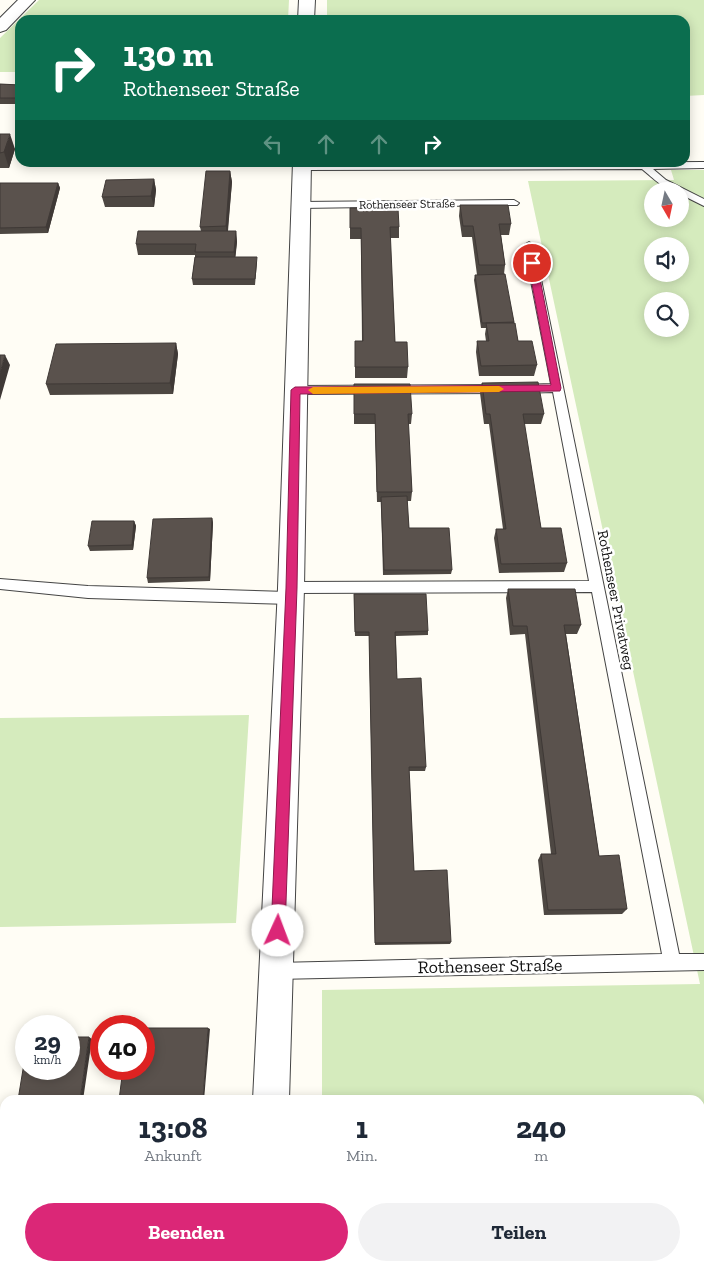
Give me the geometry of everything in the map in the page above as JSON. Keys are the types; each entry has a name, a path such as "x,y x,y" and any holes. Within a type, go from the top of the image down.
{"street":[{"path":"0,27 27,0"},
{"path":"306,15 307,0"},
{"path":"271,1095 291,593 302,167"}],"lane":[{"path":"690,165 704,165"},
{"path":"647,167 663,182 704,203"},
{"name":"Rothenseer Straße","path":"300,205 514,203"},
{"name":"Rothenseer Privatweg","path":"529,245 672,961"},
{"path":"295,390 557,388"},
{"path":"0,584 88,592 291,593 596,586"},
{"name":"Rothenseer Straße","path":"276,971 672,961 704,962"}],"green space":[{"path":"39,0 289,0 288,15 24,15"},
{"path":"327,0 704,0 704,95 690,96 690,15 327,15"},
{"path":"15,23 15,72 0,72 0,38"},
{"path":"671,170 704,170 704,1095 322,1095 322,990 700,984 528,181 674,180"},
{"path":"249,715 236,923 0,927 0,718"}],"building":[{"path":"0,84 15,85 15,98 0,98"},
{"path":"0,134 10,134 4,152 0,153"},
{"path":"206,171 230,171 226,226 200,227"},
{"path":"154,179 151,196 102,197 106,180"},
{"path":"0,183 58,183 46,227 0,228"},
{"path":"460,205 508,205 511,224 499,224 505,265 479,265 473,226 463,226"},
{"path":"350,208 398,208 399,227 390,227 395,342 407,342 408,367 355,367 355,341 363,341 361,228 350,228"},
{"path":"138,231 236,231 234,252 195,252 196,244 136,244"},
{"path":"195,257 257,257 255,279 192,279"},
{"path":"505,274 514,322 482,323 475,275"},
{"path":"486,323 515,323 518,341 532,341 537,365 481,366 477,341 489,341"},
{"path":"176,343 170,383 46,384 56,344"},
{"path":"0,355 5,355 0,373"},
{"path":"538,382 544,414 523,414 541,528 561,528 567,563 501,564 496,529 506,529 490,414 486,414 482,383"},
{"path":"354,384 410,384 412,414 408,414 412,492 377,492 375,414 354,414"},
{"path":"407,496 409,528 449,528 452,570 384,570 381,497"},
{"path":"212,518 209,577 147,578 153,519"},
{"path":"92,521 134,521 132,545 88,546"},
{"path":"508,589 575,589 581,625 564,625 599,856 619,855 627,909 548,910 541,854 556,854 527,626 513,626"},
{"path":"354,594 426,594 428,631 395,632 397,679 421,678 426,767 409,767 414,871 447,870 451,942 375,943 369,632 355,632"},
{"path":"155,1028 208,1028 203,1095 120,1095 122,1080 155,1080"},
{"path":"80,1037 89,1037 81,1095 19,1095 21,1080 80,1080"}],"slow traffic":[{"path":"313,390 499,389"}],"route":[{"path":"278,931 291,588 295,390 557,388 532,263"}]}
